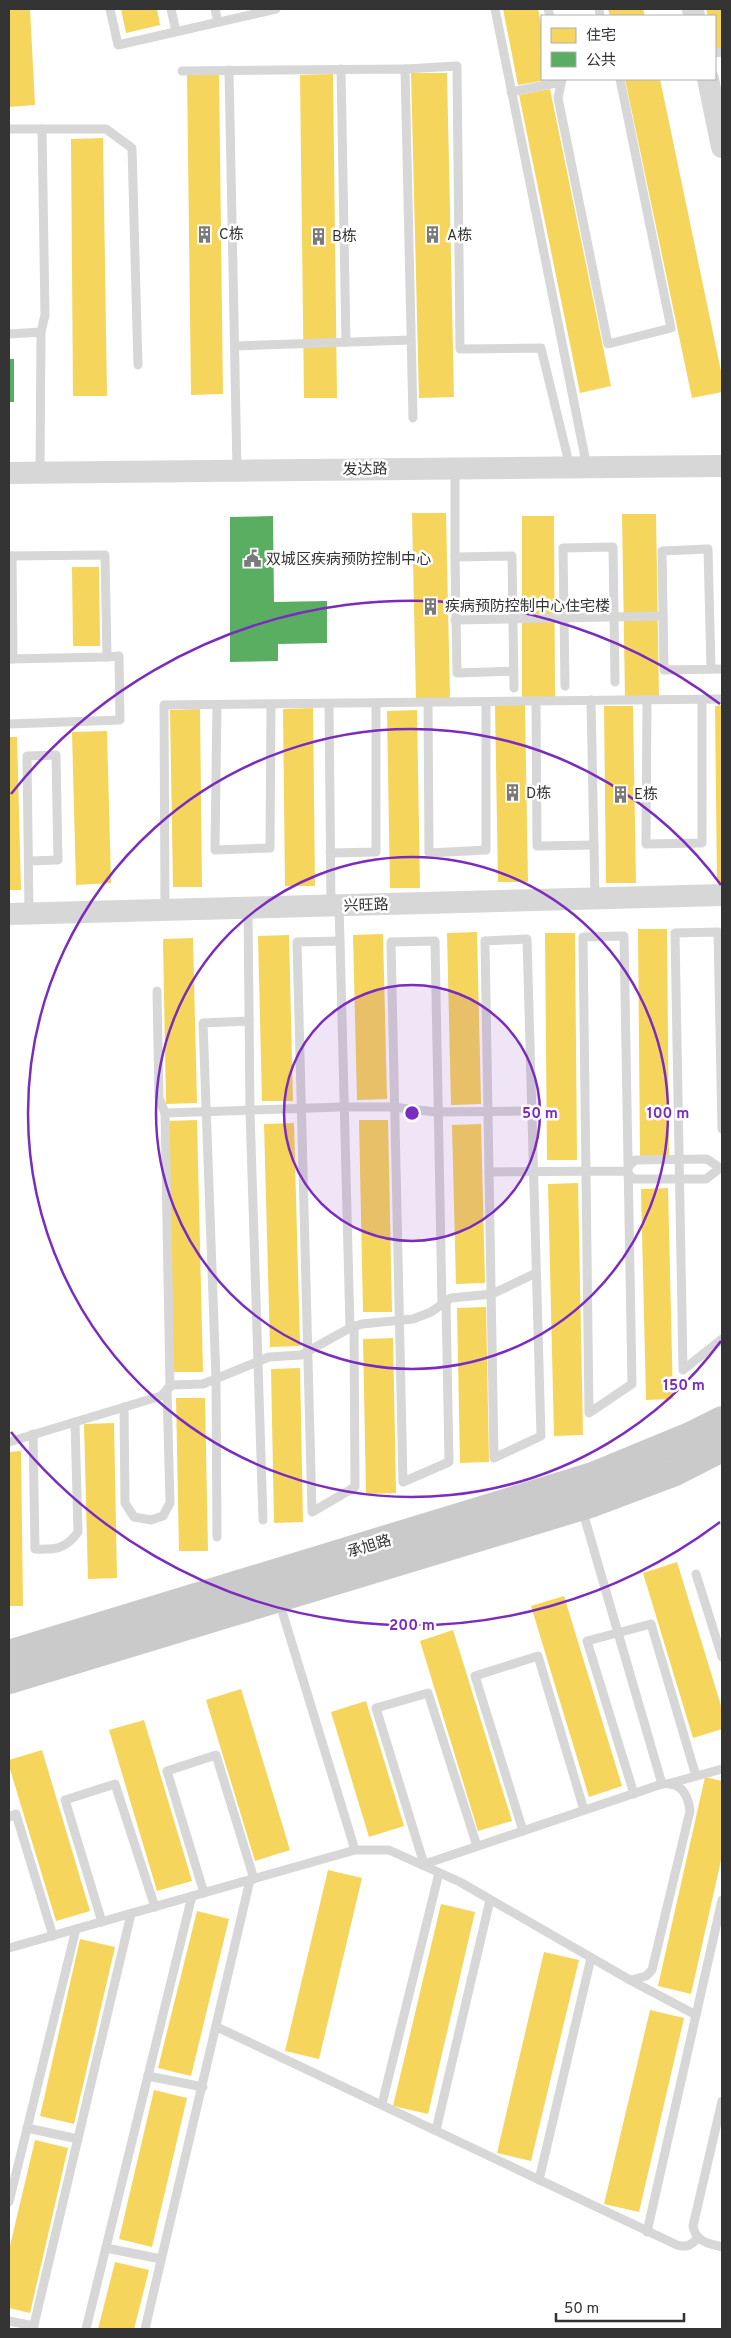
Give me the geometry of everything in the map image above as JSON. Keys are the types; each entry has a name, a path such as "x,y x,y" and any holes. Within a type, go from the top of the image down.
{"main road":[{"name":"承旭路","path":"9,1654 244,1584 593,1476 690,1436 722,1420"},
{"name":"承旭路","path":"9,1680 581,1506 673,1473 722,1448"}],"street":[{"path":"708,80 722,147"},
{"name":"发达路","path":"9,473 722,466"},
{"name":"兴旺路","path":"19,913 722,895"}],"lane":[{"path":"110,9 118,44 276,9"},
{"path":"171,9 176,31"},
{"path":"215,9 218,22"},
{"path":"495,9 579,467"},
{"path":"182,71 404,69 457,66 460,349 541,348 579,467"},
{"path":"341,69 346,342"},
{"path":"404,69 413,418"},
{"path":"229,70 237,471"},
{"path":"511,92 562,80 558,98 608,344 671,328 620,80"},
{"path":"9,129 106,129 132,148 138,365"},
{"path":"40,473 41,332 45,315 42,129"},
{"path":"9,334 41,332"},
{"path":"235,346 411,340"},
{"path":"455,468 457,673 514,671"},
{"path":"565,686 563,548 613,547 615,682"},
{"path":"711,669 708,549 662,551 664,670 722,669"},
{"path":"9,724 120,720 119,656 107,657 11,659 10,556 105,555 107,657"},
{"path":"455,557 512,556 514,688"},
{"path":"455,620 664,616"},
{"path":"164,910 164,705 722,699"},
{"path":"591,700 596,898"},
{"path":"647,700 646,844 702,843 702,700"},
{"path":"536,701 537,846 594,845"},
{"path":"428,702 429,852 486,850 486,702"},
{"path":"330,853 376,852 376,703"},
{"path":"217,704 215,850 270,848 271,705"},
{"path":"329,704 330,853 340,941 355,1487 312,1512 297,942 340,941"},
{"path":"19,913 29,861 27,756 56,755 58,860 29,861"},
{"path":"248,908 250,1111 263,1520"},
{"path":"722,1130 718,932 675,933 678,1179 683,1370 722,1339"},
{"path":"624,936 628,1170 632,1384 589,1412 583,937 624,936"},
{"path":"527,939 532,1111 541,1436 494,1458 485,941 527,939"},
{"path":"435,941 438,1112 450,1462 403,1482 401,1321 391,942 435,941"},
{"path":"124,1407 125,1503 134,1517 151,1520 163,1516 170,1503 165,1113 160,1098 157,991"},
{"path":"217,1538 216,1379 203,1023 249,1021"},
{"path":"165,1113 344,1107 395,1107 438,1112 532,1111"},
{"path":"678,1159 707,1159 721,1168 706,1179 634,1179 628,1170 635,1160 678,1159"},
{"path":"489,1172 628,1170"},
{"path":"9,1442 161,1396 169,1388 203,1384 269,1357 301,1355 352,1327 401,1321 431,1312 451,1298 492,1294 536,1273"},
{"path":"33,1434 35,1549 52,1550 70,1542 78,1532 76,1422"},
{"path":"581,1506 618,1633 666,1784"},
{"path":"696,1574 722,1657"},
{"path":"278,1598 355,1850"},
{"path":"634,1794 587,1641 651,1624 696,1776"},
{"path":"523,1831 474,1676 538,1656 584,1810"},
{"path":"423,1864 376,1708 428,1693 477,1846"},
{"path":"145,2329 252,1879 216,1755 167,1771 204,1893"},
{"path":"423,1864 634,1794 722,1769"},
{"path":"102,1922 65,1800 115,1784 155,1907"},
{"path":"630,1980 646,1976 652,1970 690,1811 684,1790 676,1784 666,1784"},
{"path":"9,1817 16,1814 53,1936"},
{"path":"9,1948 355,1850 389,1850 423,1864 490,1900 630,1980 696,2015"},
{"path":"382,2104 439,1873"},
{"path":"86,2329 192,1896"},
{"path":"436,2130 490,1900"},
{"path":"647,2232 722,1900"},
{"path":"9,2321 34,2328 131,1914"},
{"path":"9,2200 76,1929"},
{"path":"539,2180 591,1958"},
{"path":"217,2027 382,2104 647,2232 684,2247 692,2244 698,2238"},
{"path":"148,2076 203,2087"},
{"path":"722,2101 693,2226 698,2238 706,2243 722,2246"},
{"path":"27,2128 78,2139"},
{"path":"106,2248 161,2259"}],"building: 住宅":[{"path":"9,9 30,9 35,105 9,107"},
{"path":"121,9 157,9 160,25 126,33"},
{"path":"503,9 538,9 541,24 541,80 547,80 518,85"},
{"path":"608,9 643,9 645,15 610,15"},
{"path":"706,9 722,9 722,48 716,49 716,15 708,15"},
{"name":"C栋","path":"187,73 219,73 223,394 191,395"},
{"name":"A栋","path":"411,73 447,73 454,397 419,398"},
{"name":"B栋","path":"333,74 337,398 304,398 300,75"},
{"path":"625,80 660,80 722,376 722,392 692,398"},
{"path":"550,89 611,386 580,393 519,95"},
{"path":"103,138 107,396 73,396 71,139"},
{"name":"疾病预防控制中心住宅楼","path":"412,513 446,513 450,699 416,700"},
{"path":"622,514 656,514 659,698 625,698"},
{"path":"522,516 554,516 555,699 522,699"},
{"path":"72,567 99,567 100,646 73,646"},
{"name":"D栋","path":"495,705 525,705 528,882 498,882"},
{"path":"722,705 722,883 717,883 715,706"},
{"name":"E栋","path":"604,706 633,706 636,883 606,883"},
{"path":"313,708 315,886 285,886 283,709"},
{"path":"200,709 202,887 173,887 170,710"},
{"path":"417,710 420,888 390,888 387,711"},
{"path":"107,731 111,883 76,885 72,732"},
{"path":"9,737 17,737 21,890 9,890"},
{"path":"638,929 667,929 669,1156 640,1156"},
{"path":"477,932 481,1104 451,1105 447,933"},
{"path":"545,933 575,933 577,1160 547,1160"},
{"path":"383,934 387,1099 357,1100 353,935"},
{"path":"289,935 293,1101 262,1101 258,936"},
{"path":"193,938 197,1103 166,1104 163,939"},
{"path":"197,1120 203,1372 173,1372 167,1121"},
{"path":"359,1120 388,1120 392,1312 363,1312"},
{"path":"294,1123 300,1346 270,1347 264,1124"},
{"path":"481,1124 485,1283 456,1284 452,1125"},
{"path":"578,1183 583,1435 554,1436 548,1184"},
{"path":"668,1188 673,1399 646,1400 641,1189"},
{"path":"486,1307 489,1462 460,1463 457,1308"},
{"path":"393,1338 396,1493 366,1494 363,1339"},
{"path":"300,1368 303,1522 274,1523 271,1369"},
{"path":"176,1398 205,1398 208,1551 179,1551"},
{"path":"114,1423 117,1578 88,1579 84,1424"},
{"path":"21,1451 23,1606 9,1606 9,1452"},
{"path":"677,1562 722,1709 722,1729 693,1738 643,1573"},
{"path":"564,1596 622,1786 589,1797 531,1606"},
{"path":"453,1630 512,1821 478,1831 420,1641"},
{"path":"241,1689 290,1850 255,1861 206,1700"},
{"path":"366,1701 404,1826 369,1837 331,1712"},
{"path":"144,1720 192,1881 157,1891 109,1730"},
{"path":"42,1750 90,1911 56,1921 9,1766 9,1760"},
{"path":"705,1777 722,1781 722,1856 691,1994 658,1986"},
{"path":"328,1870 362,1878 319,2059 285,2051"},
{"path":"441,1904 475,1912 428,2114 393,2106"},
{"path":"197,1911 229,1919 191,2076 158,2068"},
{"path":"80,1939 115,1947 74,2124 40,2116"},
{"path":"544,1952 579,1960 531,2161 497,2153"},
{"path":"650,2010 684,2018 639,2212 604,2204"},
{"path":"154,2090 187,2098 152,2247 119,2239"},
{"path":"35,2140 68,2148 30,2313 9,2308 9,2250"},
{"path":"115,2262 149,2270 134,2329 98,2329"}],"building: 公共":[{"path":"9,359 14,359 14,402 9,402"},
{"name":"双城区疾病预防控制中心","path":"273,516 274,602 327,601 327,643 278,644 278,661 230,662 230,517"}],"place":[{"name":"C栋","path":"205,234"},
{"name":"A栋","path":"433,235"},
{"name":"B栋","path":"318,236"},
{"name":"双城区疾病预防控制中心","path":"252,559"},
{"name":"疾病预防控制中心住宅楼","path":"431,606"},
{"name":"D栋","path":"512,793"},
{"name":"E栋","path":"620,794"}]}
